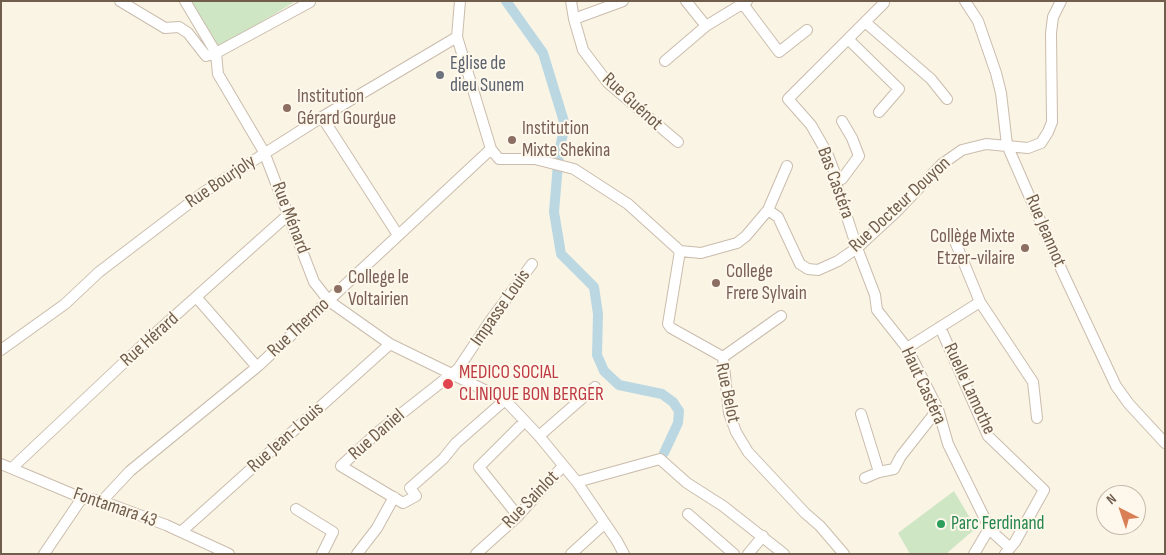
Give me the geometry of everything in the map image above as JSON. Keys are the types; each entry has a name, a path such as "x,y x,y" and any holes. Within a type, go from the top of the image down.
{"street":[{"path":"120,1 166,28 179,27 188,33 206,56 216,53 310,2"},
{"path":"184,1 216,53"},
{"path":"460,1 458,37 492,149 499,159 535,159 574,169 628,204 680,252 701,253 737,243 746,236 768,210 787,166"},
{"name":"Rue Guénot","path":"572,1 574,19 583,50 608,83 678,142"},
{"path":"574,19 622,1"},
{"path":"686,1 706,26"},
{"name":"Rue Jeannot","path":"965,1 978,21 996,73 1007,145 1063,273 1116,386 1129,404 1165,443"},
{"name":"Rue Docteur Douyon","path":"768,210 778,217 800,264 808,269 818,270 838,261 857,248 896,212 942,164 962,150 986,144 1032,147 1040,143 1052,122 1051,33 1053,16 1060,1"},
{"path":"665,61 706,26 745,3 779,52 807,30"},
{"path":"879,112 899,89 848,39 884,3"},
{"path":"865,22 931,79 946,99"},
{"name":"Rue Bourjoly","path":"1,350 65,304 99,272 204,192 264,152 458,37"},
{"name":"Bas Castéra","path":"848,39 788,99 811,125 827,153 857,248"},
{"name":"Rue Ménard","path":"216,53 218,74 264,152 314,282 329,302 390,344 505,400"},
{"path":"322,117 398,235"},
{"path":"835,180 842,179 860,156 842,121"},
{"name":"Rue Thermo","path":"102,501 130,472 257,367 492,149"},
{"name":"Rue Hérard","path":"12,468 150,338 197,298 288,214"},
{"path":"952,234 980,302 1033,382 1037,418"},
{"name":"Haut Castéra","path":"857,248 875,295 878,310 907,348 938,409 948,444 987,522 988,528"},
{"name":"Rue Belot","path":"680,252 668,324 671,328 723,357 729,414 736,432 748,452 805,514 820,526 844,554"},
{"name":"Impasse Louis","path":"450,374 458,369 532,264"},
{"path":"197,298 257,367"},
{"path":"907,348 980,302"},
{"path":"723,357 781,316"},
{"name":"Ruelle Lamothe","path":"940,327 988,436 1044,490 1008,551"},
{"name":"Rue Jean-Louis","path":"181,532 390,344"},
{"name":"Rue Daniel","path":"394,497 341,466 378,432 450,374"},
{"path":"539,436 595,388"},
{"path":"356,554 377,528 394,497 403,503 416,496 410,488 443,459 456,443 505,400 539,436 577,482 624,554"},
{"path":"865,478 879,472 894,469 906,450 938,409"},
{"path":"862,414 879,472"},
{"path":"518,516 479,467 525,421"},
{"path":"577,482 660,459 687,483 723,506 784,554"},
{"name":"Fontamara 43","path":"1,464 82,498 102,501 181,532 216,551 229,554"},
{"name":"Rue Sainlot","path":"476,554 518,516 563,466"},
{"path":"44,554 82,498"},
{"path":"296,510 333,532 322,554"},
{"path":"688,514 734,554"},
{"path":"571,554 605,523"},
{"path":"974,554 988,528 1008,551"},
{"path":"748,554 763,536"}],"green space":[{"path":"191,1 296,1 211,52 184,5"},
{"name":"Parc Ferdinand","path":"954,491 976,528 946,554 910,554 898,533"}],"waterway":[{"path":"506,1 543,53 565,125 559,152 554,212 561,254 594,287 598,314 597,355 604,371 619,385 662,394 673,402 679,411 678,423 664,453"}],"place":[{"name":"Eglise de dieu Sunem","path":"440,75"},
{"name":"Institution Gérard Gourgue","path":"287,108"},
{"name":"Institution Mixte Shekina","path":"512,140"},
{"name":"Collège Mixte Etzer-vilaire","path":"1025,248"},
{"name":"College Frere Sylvain","path":"716,283"},
{"name":"College le Voltairien","path":"338,289"},
{"name":"MEDICO SOCIAL CLINIQUE BON BERGER","path":"448,384"},
{"name":"Parc Ferdinand","path":"941,524"}]}
